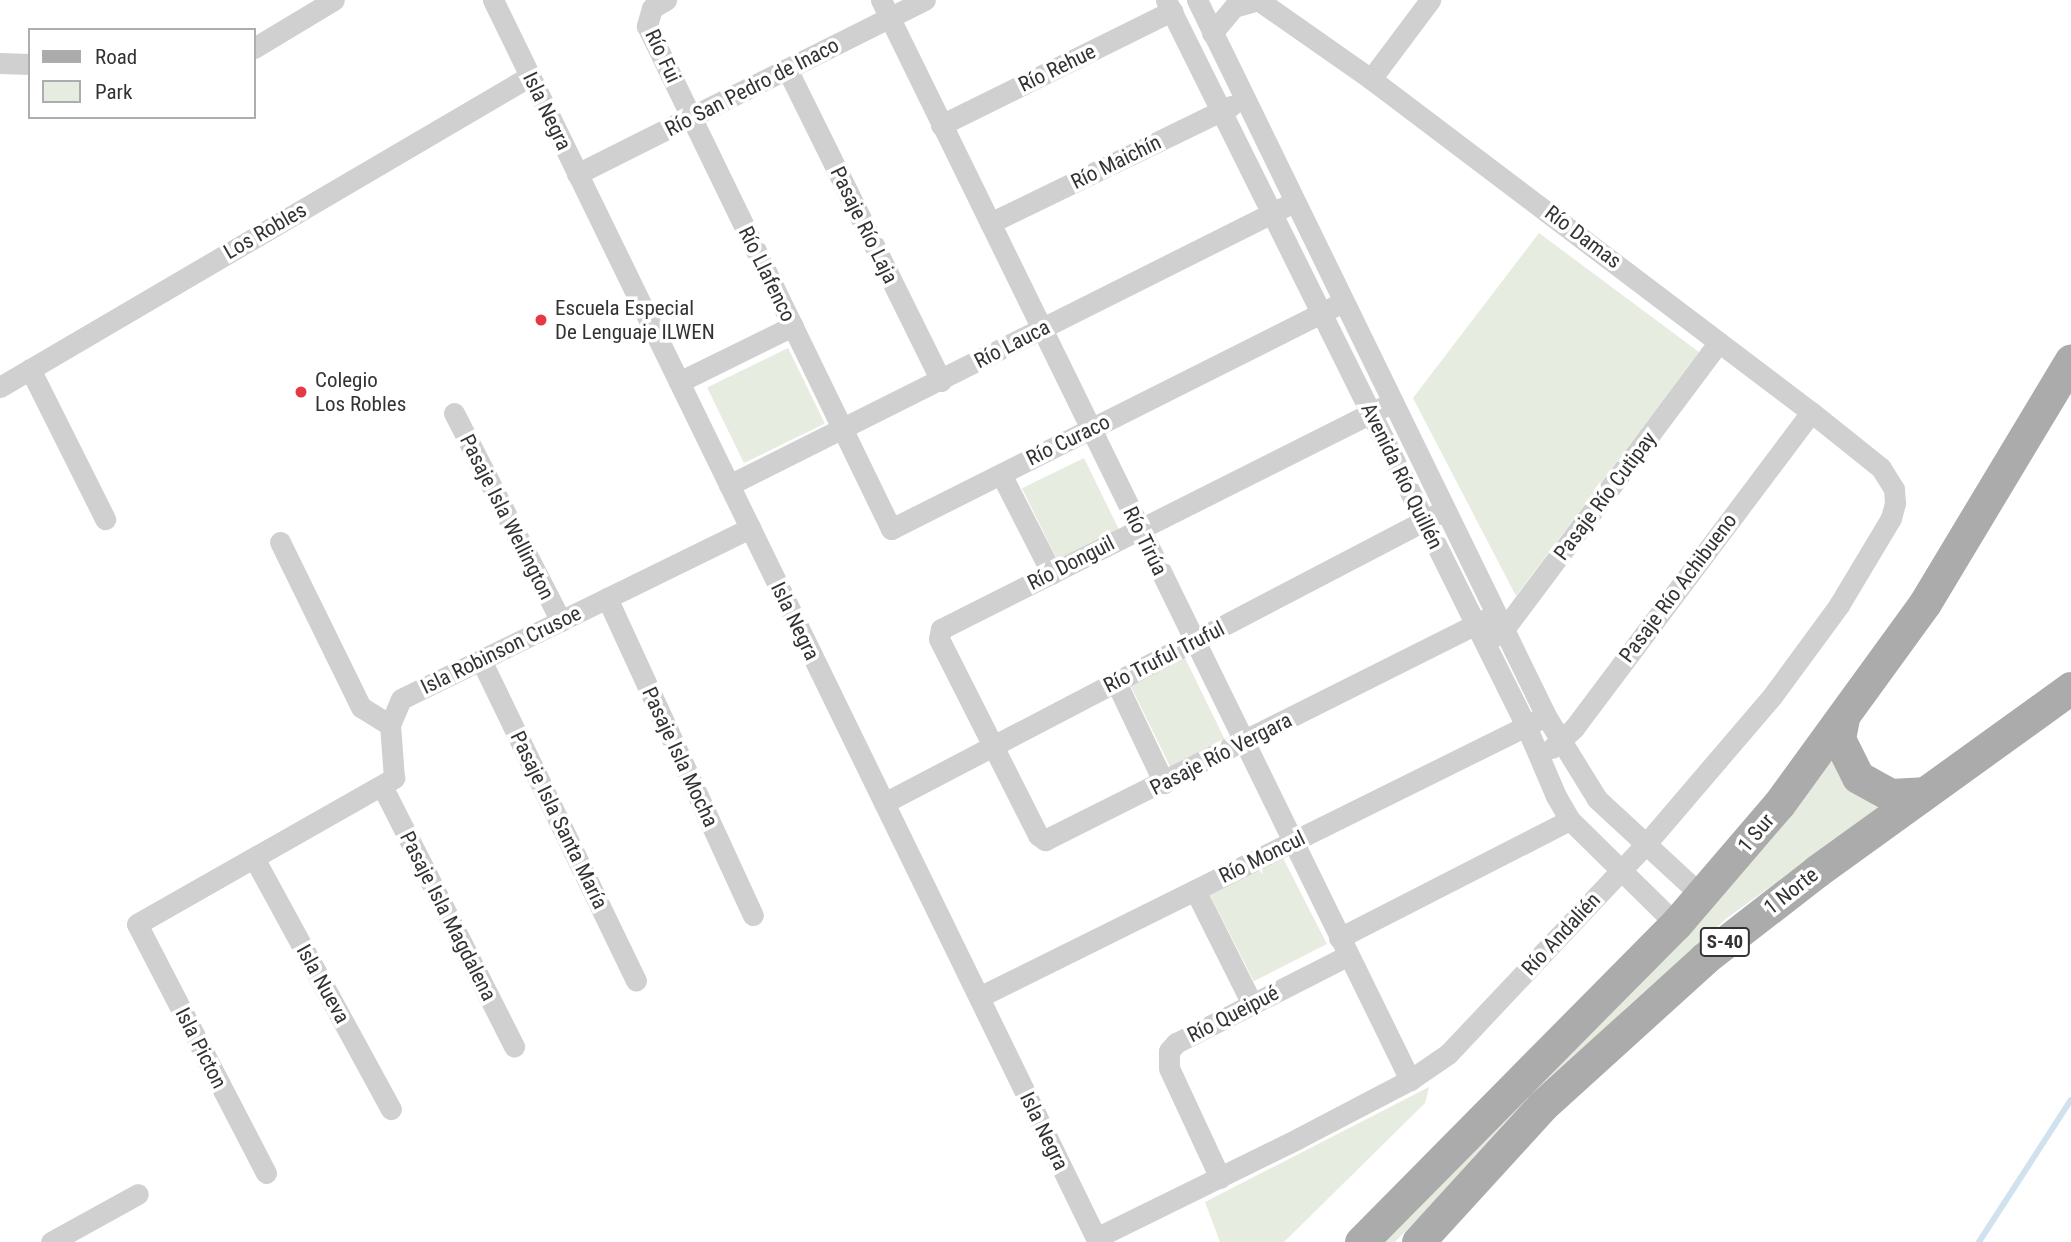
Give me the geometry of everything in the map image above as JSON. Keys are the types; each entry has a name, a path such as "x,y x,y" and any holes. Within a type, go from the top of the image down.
{"main road":[{"name":"1 Sur","path":"1361,1242 1676,923 1779,804 1925,603 2071,360"},
{"name":"1 Norte","path":"1418,1242 1585,1063 1705,958 1923,793 2071,688"},
{"path":"1843,718 1839,739 1858,777 1890,794 1923,793"}],"street":[{"path":"256,47 334,0"},
{"name":"Isla Negra","path":"493,0 1097,1240"},
{"name":"Río Fui","path":"666,0 652,8 647,26 692,118"},
{"name":"Río San Pedro de Inaco","path":"578,174 787,69 886,9 925,0"},
{"name":"Avenida Río Quillén","path":"1197,0 1242,100 1443,511 1538,758 1570,820 1620,872 1676,923"},
{"path":"1212,33 1234,7 1258,0"},
{"name":"Río Damas","path":"1258,0 1371,79 1811,412 1881,468 1894,489"},
{"path":"1371,79 1430,0"},
{"name":"Avenida Río Quillén","path":"1169,6 1424,521 1597,799 1701,895"},
{"name":"Río Rehue","path":"941,125 1169,6"},
{"name":"Río Tirúa","path":"886,9 1410,1080"},
{"path":"0,63 28,64"},
{"name":"Pasaje Río Laja","path":"787,69 941,381"},
{"name":"Los Robles","path":"0,387 530,76"},
{"name":"Río Maichín","path":"990,223 1242,100"},
{"name":"Río Llafenco","path":"692,118 842,429"},
{"name":"Río Lauca","path":"729,485 941,381 1293,202"},
{"name":"Río Curaco","path":"842,429 891,529 1343,302"},
{"path":"679,382 793,326"},
{"name":"Pasaje Río Cutipay","path":"1489,628 1719,342"},
{"path":"30,369 105,519"},
{"name":"Río Donguil","path":"991,746 939,639 940,629 1392,402"},
{"name":"Pasaje Isla Wellington","path":"454,412 561,621"},
{"name":"Pasaje Río Achibueno","path":"1538,758 1561,742 1811,412"},
{"path":"1001,474 1052,574"},
{"name":"Río Andalién","path":"1097,1240 1410,1080 1448,1054 1645,845 1809,651 1891,518 1894,489"},
{"name":"Río Truful Truful","path":"884,803 1443,511"},
{"name":"Isla Robinson Crusoe","path":"390,725 401,699 750,528"},
{"path":"254,858 394,779 390,725 361,707 280,542"},
{"name":"Pasaje Isla Mocha","path":"607,598 753,915"},
{"name":"Pasaje Río Vergara","path":"991,746 1038,835 1045,840 1489,628"},
{"name":"Pasaje Isla Santa María","path":"481,660 636,981"},
{"path":"1116,682 1164,783"},
{"name":"Río Moncul","path":"979,997 1546,716"},
{"name":"Pasaje Isla Magdalena","path":"382,786 514,1046"},
{"name":"Río Queipué","path":"1220,1178 1169,1068 1169,1051 1176,1043 1252,1004 1343,947 1570,820"},
{"name":"Isla Picton","path":"254,858 137,924 266,1173"},
{"name":"Isla Nueva","path":"254,858 391,1109"},
{"path":"1195,890 1252,1004"},
{"path":"51,1242 138,1194"}],"green space":[{"path":"1539,233 1699,352 1516,596 1413,398"},
{"path":"788,348 825,423 744,463 707,387"},
{"path":"1084,458 1122,536 1060,566 1022,488"},
{"path":"1184,656 1227,745 1173,772 1129,683"},
{"path":"1828,754 1884,805 1727,918 1627,1007 1395,1242 1379,1242"},
{"path":"1281,854 1327,944 1254,981 1208,891"},
{"path":"1429,1087 1425,1103 1284,1242 1220,1242 1205,1202"}],"waterway":[{"path":"1979,1242 2071,1100"}],"place":[{"name":"Escuela Especial De Lenguaje ILWEN","path":"541,320"},
{"name":"Colegio Los Robles","path":"301,392"}]}
